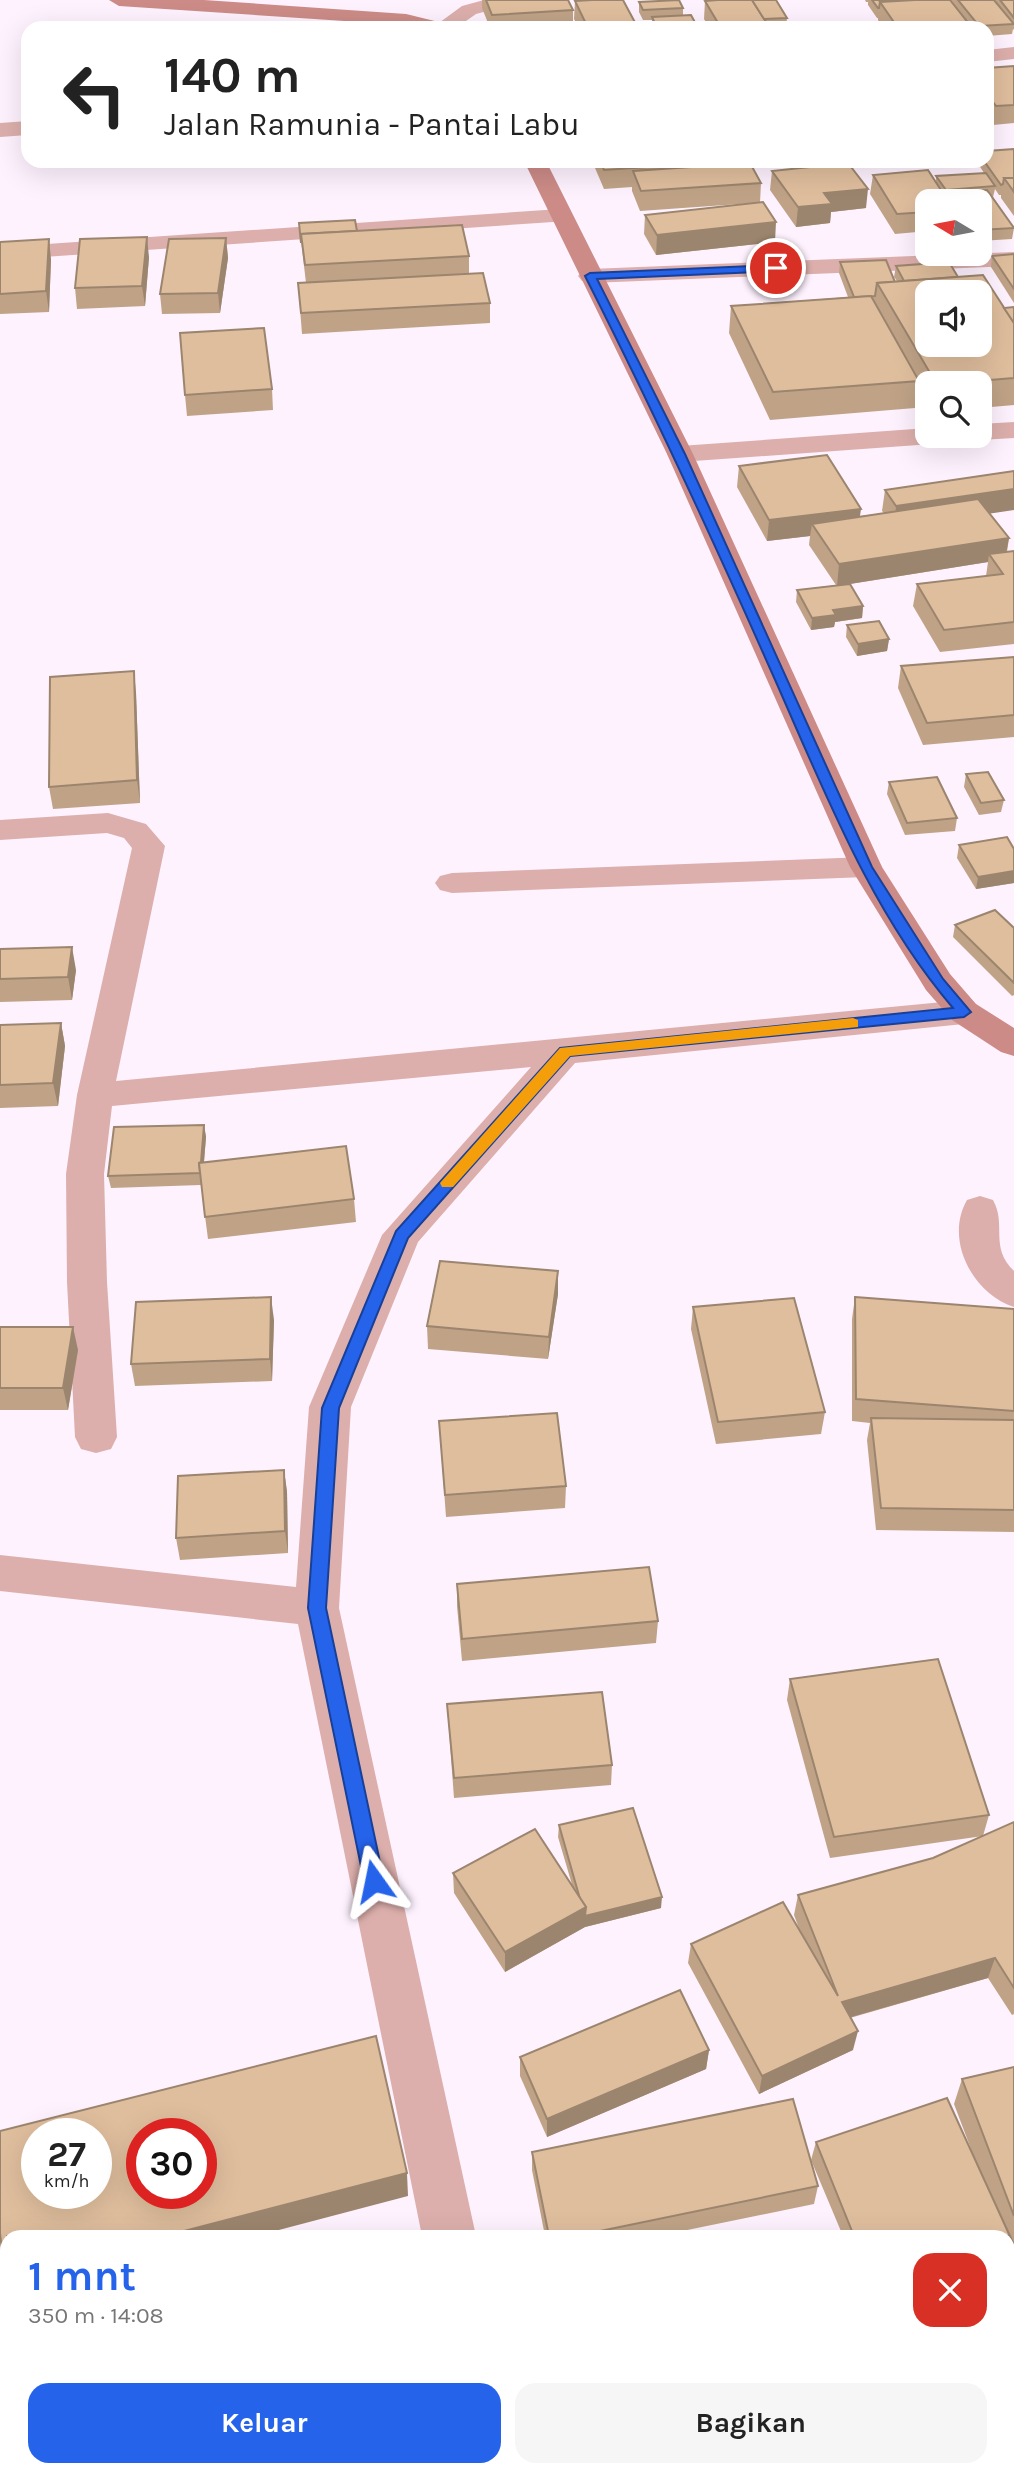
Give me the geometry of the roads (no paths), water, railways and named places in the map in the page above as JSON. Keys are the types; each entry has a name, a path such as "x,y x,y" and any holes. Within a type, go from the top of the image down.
{"main road":[{"path":"119,0 410,21"},
{"path":"538,168 680,454 866,867 938,982 964,1012 1014,1044"}],"street":[{"path":"452,21 469,10 507,0"},
{"path":"994,54 1014,53"},
{"path":"0,130 21,128"},
{"path":"3,254 560,216"},
{"path":"590,276 1014,259"},
{"path":"992,431 1014,430"},
{"path":"680,454 915,437"},
{"path":"0,830 108,823 135,831 149,846 95,1095 85,1174 96,1437"},
{"path":"452,883 866,867"},
{"path":"95,1095 964,1012"},
{"path":"448,2230 317,1608 330,1408 401,1235 565,1052"},
{"path":"980,1210 978,1248 987,1271 1014,1292"},
{"path":"0,1573 317,1608"}]}
